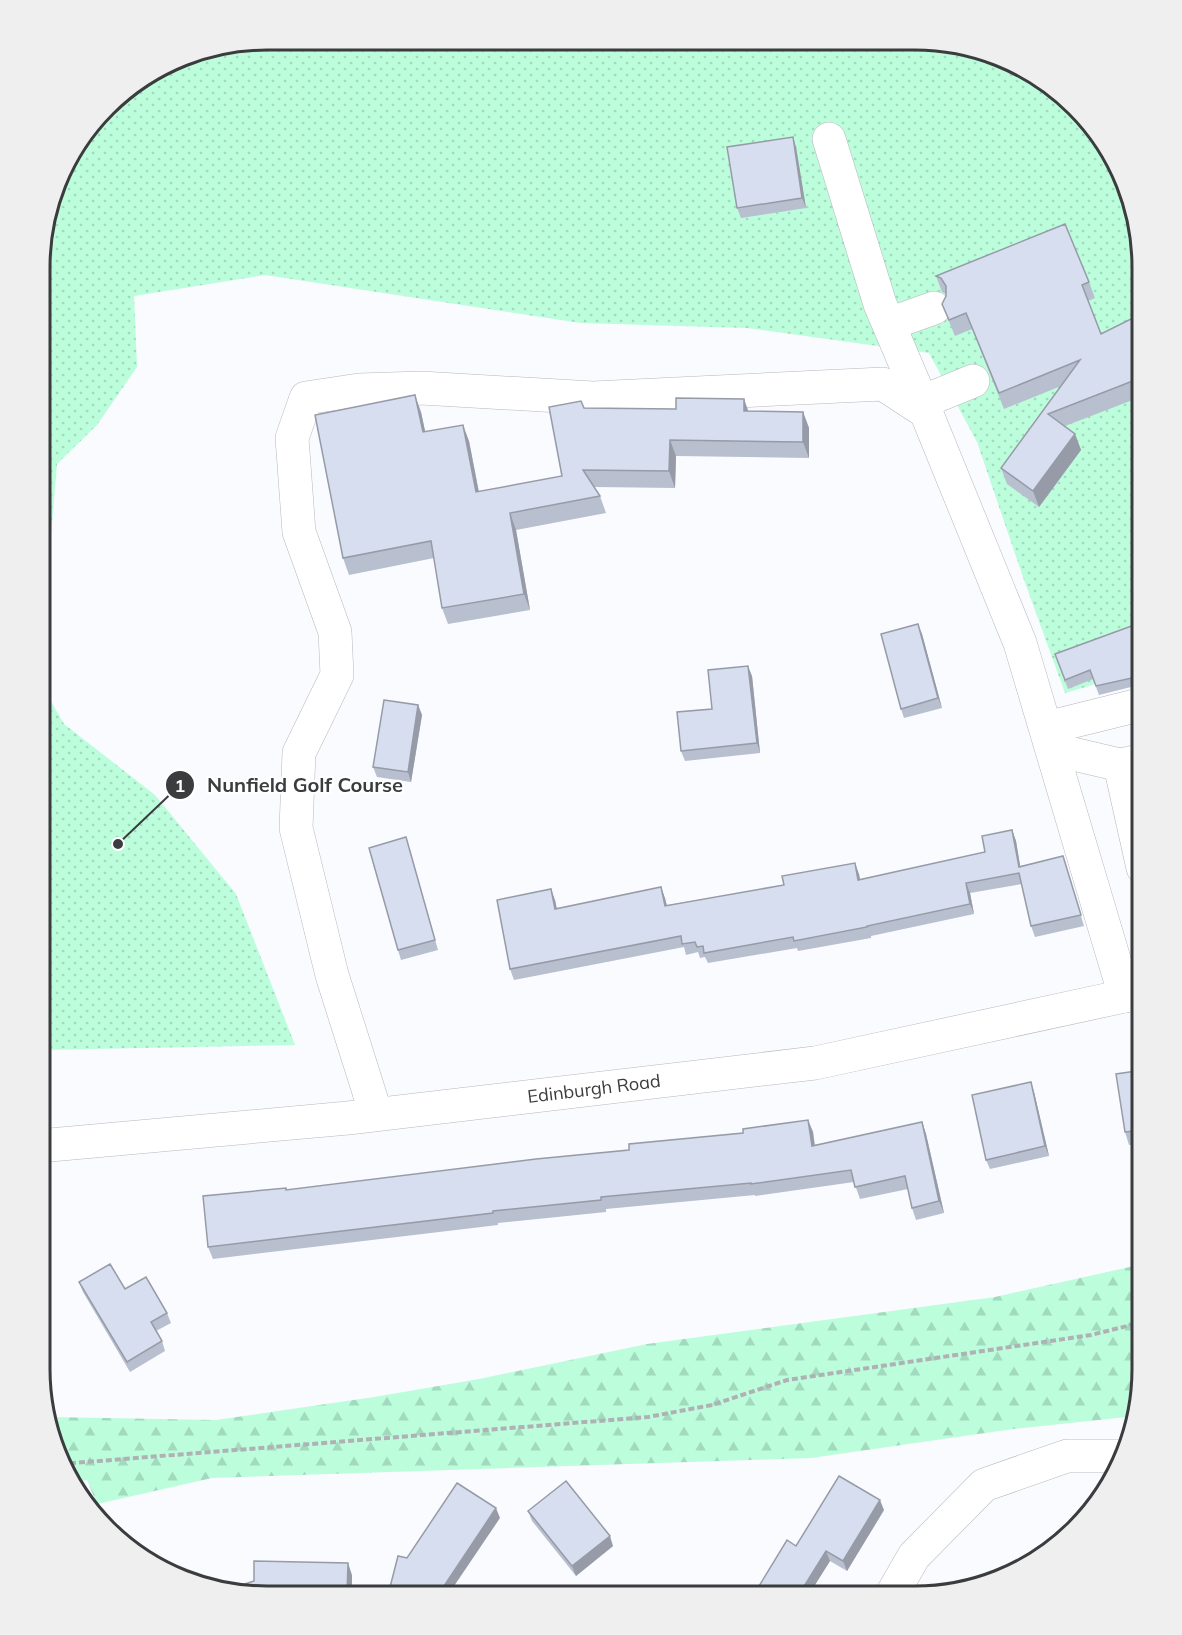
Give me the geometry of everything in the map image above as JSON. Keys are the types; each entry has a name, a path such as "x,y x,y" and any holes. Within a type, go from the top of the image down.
{"main road":[{"path":"829,139 880,303 1020,643 1049,739 1132,988"},
{"path":"889,324 934,308"},
{"path":"924,407 973,381"},
{"path":"376,1114 332,975 296,828 299,753 337,675 335,632 299,532 292,438 306,398 359,390 421,388 593,398 883,384 924,407"},
{"path":"1049,739 1132,708"},
{"path":"1049,739 1132,763"},
{"name":"Edinburgh Road","path":"50,1145 376,1114 815,1063 1132,994"},
{"path":"897,1586 915,1556 984,1485 1067,1456 1114,1456"}],"path":[{"path":"71,1463 648,1417 712,1405 787,1380 1091,1335 1132,1325"}],"green space":[{"path":"252,50 944,51 999,66 1036,86 1059,103 1079,123 1096,146 1116,183 1125,210 1132,252 1132,673 1065,693 977,442 929,353 747,328 581,323 265,275 134,296 137,367 97,425 57,464 50,548 50,252 61,196 72,170 94,134 123,103 170,72 210,57"},
{"path":"50,700 64,724 155,795 236,894 295,1045 50,1050"},
{"path":"1132,1266 1132,1383 1127,1417 1013,1429 811,1458 212,1478 97,1504 87,1480 81,1481 72,1465 61,1439 55,1417 216,1420 479,1379 647,1344 995,1297"}],"building":[{"path":"793,137 802,198 737,208 727,147"},
{"path":"1065,224 1089,282 1082,285 1101,334 1132,318 1132,381 1048,414 1075,434 1033,491 1001,468 1080,360 999,393 966,313 949,320 942,304 946,296 946,286 941,278 936,276"},
{"path":"415,395 423,432 463,425 476,492 562,476 549,407 581,401 584,408 676,409 676,398 744,399 744,411 803,412 803,442 670,440 669,471 583,470 600,496 510,513 524,594 442,608 431,541 343,558 315,415"},
{"path":"918,624 938,698 901,709 881,634"},
{"path":"1132,626 1132,678 1096,686 1090,670 1065,680 1055,654"},
{"path":"748,666 757,743 681,751 677,712 712,709 708,670"},
{"path":"384,700 418,705 408,772 373,767"},
{"path":"1012,830 1019,867 1063,856 1081,915 1031,926 1019,873 966,883 970,904 794,941 793,937 704,953 703,946 697,947 695,942 682,944 681,936 510,969 497,900 551,889 555,909 661,887 665,906 784,885 782,876 855,863 858,880 985,852 982,836"},
{"path":"406,837 435,940 398,950 369,848"},
{"path":"1132,1072 1132,1131 1125,1132 1116,1074"},
{"path":"1031,1082 1045,1146 986,1160 972,1095"},
{"path":"808,1120 812,1146 922,1122 939,1201 912,1208 905,1176 855,1187 851,1170 751,1184 601,1197 601,1200 493,1211 493,1213 208,1247 203,1196 286,1188 286,1190 536,1159 629,1150 629,1144 743,1133 743,1129"},
{"path":"110,1264 125,1289 146,1277 167,1313 151,1322 162,1341 127,1362 79,1282"},
{"path":"839,1476 880,1500 843,1561 826,1551 804,1586 759,1586 787,1540 796,1546"},
{"path":"566,1481 610,1536 572,1566 528,1511"},
{"path":"457,1483 496,1508 444,1586 390,1586 398,1556 407,1558"},
{"path":"254,1561 348,1563 347,1586 243,1584 254,1581"}],"place":[{"name":"Nunfield Golf Course","path":"118,844"}]}
